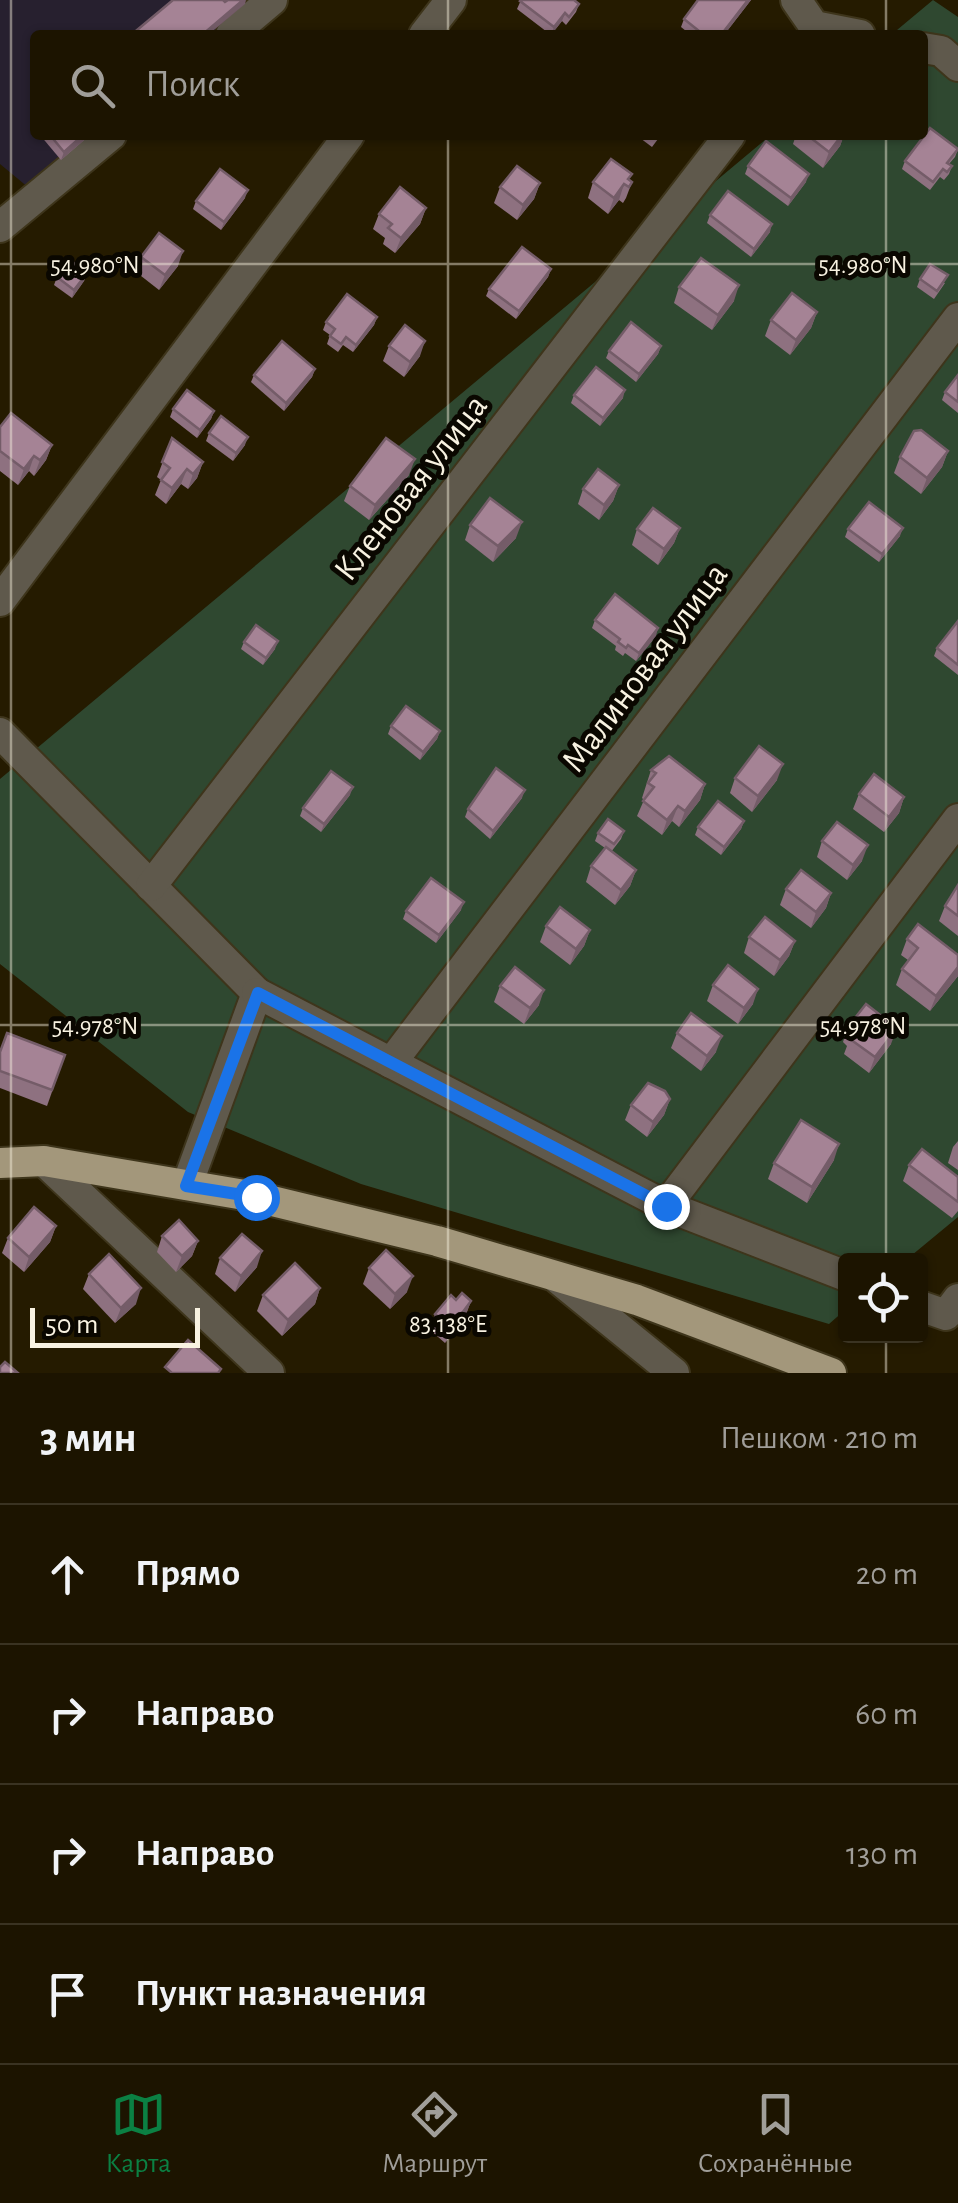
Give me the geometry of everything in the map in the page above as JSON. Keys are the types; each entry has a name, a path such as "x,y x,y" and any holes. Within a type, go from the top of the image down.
{"main road":[{"path":"0,1163 44,1162 256,1197 401,1232 690,1318 831,1373"}],"street":[{"path":"236,30 272,0"},
{"path":"428,30 450,0"},
{"path":"796,0 811,30"},
{"path":"928,49 941,51 958,66"},
{"path":"0,227 105,140"},
{"path":"0,601 346,140"},
{"name":"Кленовая улица","path":"151,886 726,140"},
{"name":"Малиновая улица","path":"391,1063 958,318"},
{"path":"0,733 258,993 666,1206 838,1273"},
{"path":"666,1206 958,820"},
{"path":"186,1186 258,993"},
{"path":"44,1162 269,1373"},
{"path":"556,1277 674,1373"}],"shaded area":[{"path":"0,0 257,0 221,30 30,30 30,140 88,140 29,188 0,164"}],"green space":[{"path":"933,0 958,17 958,1217 914,1253 838,1253 838,1316 829,1324 361,1184 188,1112 0,964 0,779 765,140 928,140 928,30 897,30"}],"building":[{"path":"173,0 243,0 208,30 137,30"},
{"path":"521,0 574,0 579,4 554,27"},
{"path":"698,0 748,0 725,30 698,30 684,19"},
{"path":"930,128 958,149 947,163 952,166 947,172 943,169 933,182 905,161 921,140 928,140"},
{"path":"54,140 77,140 64,152"},
{"path":"813,140 838,140 829,152"},
{"path":"766,141 809,174 791,198 748,166"},
{"path":"611,159 632,174 629,187 624,184 614,198 593,182"},
{"path":"517,166 540,183 523,205 500,187"},
{"path":"220,169 248,190 224,222 196,201"},
{"path":"400,187 426,208 401,238 379,214"},
{"path":"728,191 772,224 754,249 710,215"},
{"path":"159,233 183,251 165,275 141,257"},
{"path":"522,247 551,269 519,311 489,289"},
{"path":"701,258 739,285 718,315 679,287"},
{"path":"70,260 87,273 74,290 57,277"},
{"path":"930,264 948,275 937,291 920,279"},
{"path":"792,293 817,312 796,340 771,320"},
{"path":"347,294 377,317 356,345 346,337 341,344 330,336 335,329 326,322"},
{"path":"631,322 661,346 639,374 609,351"},
{"path":"405,325 425,341 410,362 389,346"},
{"path":"282,341 315,369 286,403 254,375"},
{"path":"596,367 625,390 603,418 574,395"},
{"path":"958,375 958,402 945,392"},
{"path":"187,390 214,411 200,430 173,409"},
{"path":"11,413 52,445 40,460 34,456 24,469 0,451 0,427"},
{"path":"221,416 248,437 236,453 209,433"},
{"path":"921,430 948,451 927,478 900,457 914,431"},
{"path":"172,438 203,462 193,474 187,469 172,488 161,480 170,468 162,462"},
{"path":"386,438 415,459 375,505 350,486"},
{"path":"598,469 619,485 604,505 583,489"},
{"path":"490,498 522,522 498,546 470,525"},
{"path":"869,502 903,528 882,554 848,529"},
{"path":"653,508 680,528 664,549 637,529"},
{"path":"615,594 658,628 639,653 618,642 620,639 595,620"},
{"path":"958,621 958,665 937,648"},
{"path":"256,625 278,641 266,658 244,642"},
{"path":"406,706 440,731 423,752 391,726"},
{"path":"759,746 783,764 758,796 735,778"},
{"path":"669,756 705,784 685,811 678,806 667,820 643,801 654,787 648,783 656,773 651,770"},
{"path":"496,768 525,790 493,831 468,809"},
{"path":"331,771 353,787 324,824 303,808"},
{"path":"874,774 904,797 889,817 859,794"},
{"path":"718,801 744,821 724,847 698,827"},
{"path":"608,819 624,831 614,844 598,833"},
{"path":"837,822 868,845 853,865 822,841"},
{"path":"606,847 636,870 621,890 591,866"},
{"path":"801,870 831,893 816,912 786,889"},
{"path":"431,878 464,902 439,935 406,911"},
{"path":"958,885 958,916 945,906"},
{"path":"560,907 590,930 576,949 546,926"},
{"path":"765,917 795,941 780,960 749,937"},
{"path":"918,924 958,955 958,967 936,996 902,969 918,948 907,939"},
{"path":"728,965 758,989 744,1008 713,985"},
{"path":"515,967 544,990 530,1008 500,986"},
{"path":"866,1004 897,1028 875,1057 850,1039 855,1032 848,1027"},
{"path":"691,1013 722,1036 707,1056 677,1033"},
{"path":"7,1033 65,1055 52,1090 0,1071 0,1052"},
{"path":"648,1083 665,1091 670,1099 653,1122 631,1105"},
{"path":"801,1120 839,1144 812,1187 774,1163"},
{"path":"922,1149 958,1177 958,1202 909,1165"},
{"path":"34,1207 56,1226 29,1257 8,1238"},
{"path":"179,1220 198,1241 182,1256 162,1236"},
{"path":"242,1234 262,1251 241,1276 220,1258"},
{"path":"386,1250 413,1276 395,1294 369,1268"},
{"path":"109,1254 141,1288 121,1308 89,1274"},
{"path":"295,1263 320,1288 288,1320 263,1295"},
{"path":"462,1293 471,1301 451,1328 435,1314 451,1295 456,1300"},
{"path":"188,1340 221,1369 218,1373 172,1373 165,1367"},
{"path":"5,1362 18,1373 0,1373"}],"route":[{"path":"256,1197 186,1186 258,993 666,1206"}]}
